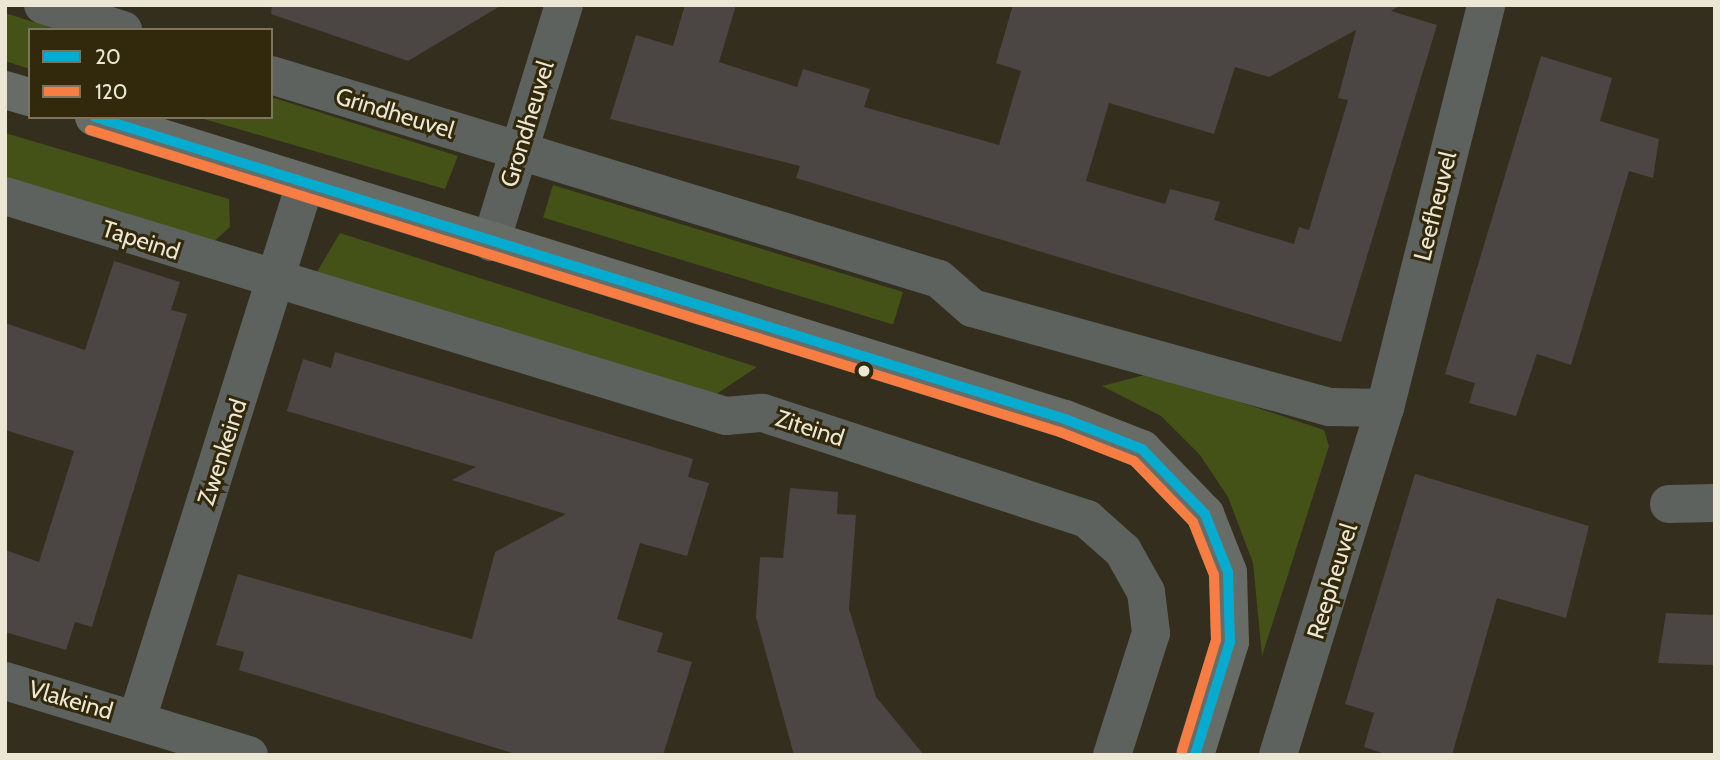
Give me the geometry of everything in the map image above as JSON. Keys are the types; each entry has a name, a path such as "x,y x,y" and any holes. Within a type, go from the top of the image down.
{"street":[{"path":"43,5 117,28"},
{"name":"Grondheuvel","path":"491,242 564,5"},
{"name":"Leefheuvel","path":"1385,408 1486,5"},
{"name":"Grindheuvel","path":"273,76 939,279 972,308 1330,407 1385,408"},
{"path":"5,90 28,96"},
{"path":"100,119 1065,419 1142,449 1205,514 1228,572 1230,642 1195,755"},
{"name":"Zwenkeind","path":"137,719 305,184"},
{"name":"Tapeind","path":"5,196 276,283"},
{"name":"Ziteind","path":"276,283 726,416 763,413 1087,519 1123,551 1146,592 1151,633 1112,755"},
{"name":"Reepheuvel","path":"1278,755 1385,408"},
{"path":"1669,504 1715,503"},
{"name":"Vlakeind","path":"5,681 249,755"}],"green space":[{"path":"5,13 53,28 28,28 28,68 5,61"},
{"path":"273,98 458,156 445,189 204,119 273,119"},
{"path":"5,133 229,199 230,227 211,244 5,185"},
{"path":"553,185 903,292 893,325 543,218"},
{"path":"340,233 757,367 712,397 314,277"},
{"path":"1152,373 1324,430 1329,446 1262,656 1253,563 1228,497 1200,455 1161,416 1102,386"}],"building":[{"path":"272,5 502,5 408,61 271,14"},
{"path":"685,5 736,5 719,62 797,87 803,69 870,89 864,107 999,145 1021,71 996,63 1013,5 1401,5 1391,11 1437,25 1341,342 796,178 800,166 610,119 636,35 673,46","holes":["1356,30 1338,98 1348,100 1309,230 1299,227 1294,244 1214,220 1220,202 1170,189 1165,204 1086,181 1109,103 1214,134 1235,67 1269,77"]},
{"path":"1541,56 1612,78 1600,121 1659,139 1653,178 1629,171 1571,365 1537,354 1516,416 1469,403 1475,383 1445,374"},
{"path":"114,261 180,282 171,310 187,314 92,627 75,622 66,650 5,632 5,550 39,562 74,451 5,430 5,323 85,350"},
{"path":"335,352 693,459 688,477 709,483 687,556 640,543 617,619 663,633 657,652 692,662 663,755 519,755 239,670 244,652 216,645 238,574 472,639 495,552 566,514 452,480 476,467 287,411 303,359 331,368"},
{"path":"1415,474 1589,526 1566,618 1497,598 1452,755 1388,755 1364,747 1374,713 1345,704"},
{"path":"790,488 838,492 837,514 856,515 849,609 876,697 924,755 794,755 756,617 760,557 783,558"},
{"path":"1666,613 1715,615 1715,665 1658,663"}],"transit line":[{"name":"20","path":"101,119 1065,419 1142,449 1205,514 1228,572 1230,642 1195,755"},
{"name":"120","path":"90,130 1060,432 1134,461 1193,522 1214,575 1216,640 1182,751"}]}
